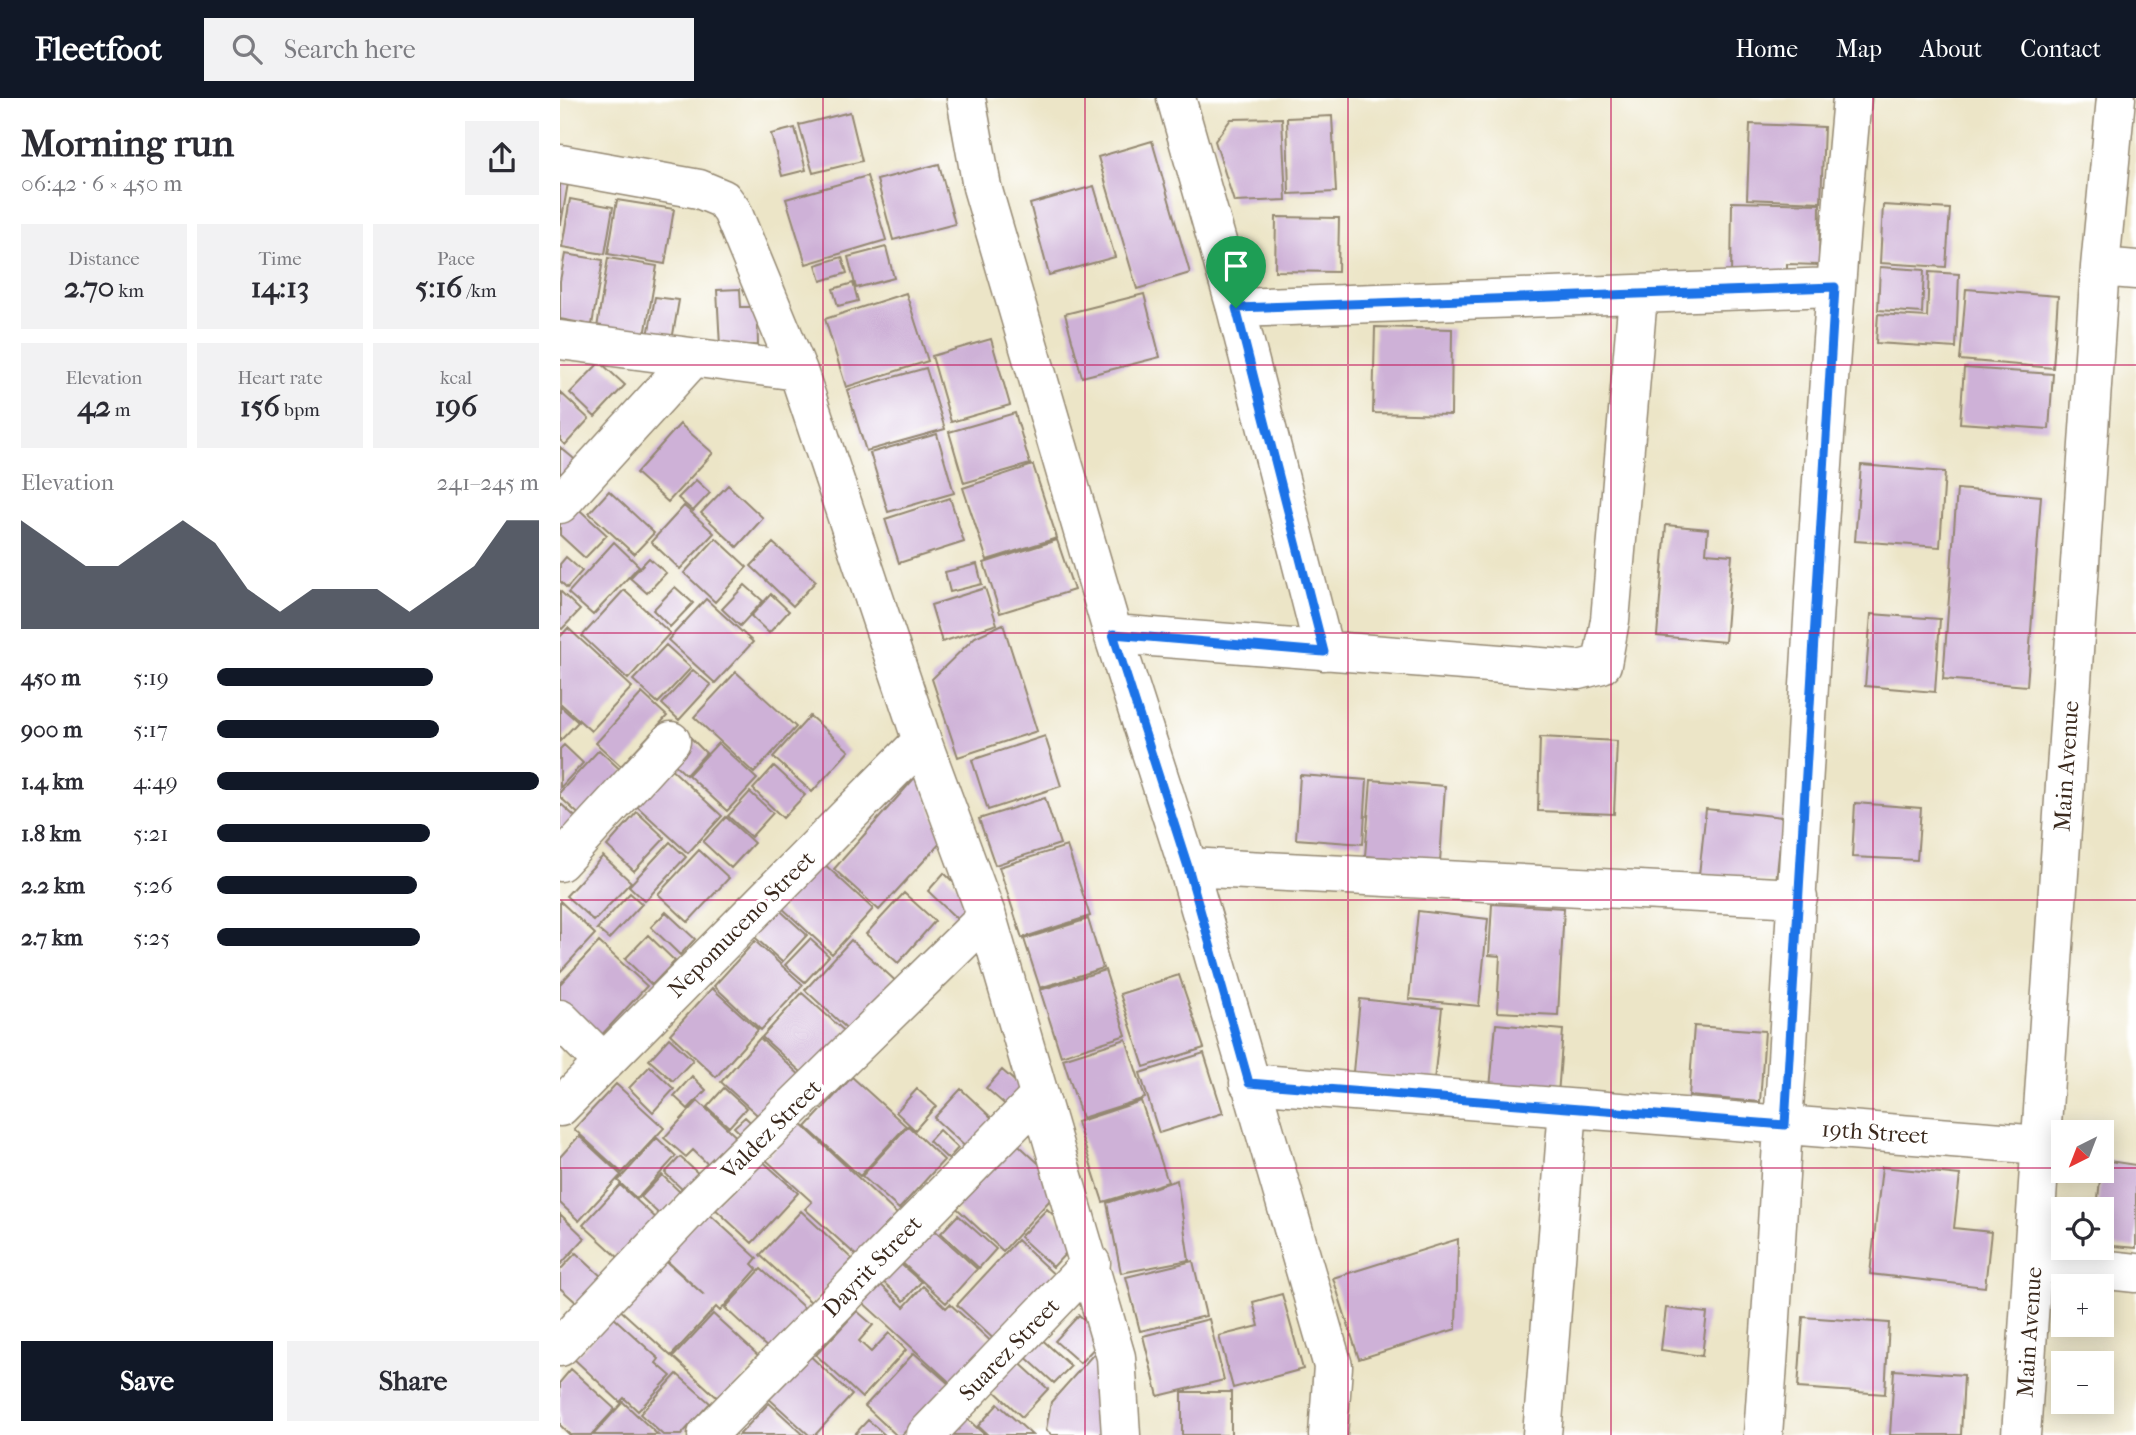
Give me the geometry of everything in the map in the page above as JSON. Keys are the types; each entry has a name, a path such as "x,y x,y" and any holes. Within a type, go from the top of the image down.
{"street":[{"path":"966,98 982,187 1113,634 1188,867 1333,1366 1328,1435"},
{"path":"1175,98 1236,308 1324,652"},
{"path":"1763,1435 1785,1125 1835,287 1852,98"},
{"name":"Main Avenue","path":"2021,1435 2041,1145 2118,268 2116,98"},
{"path":"560,164 699,189 723,199 737,223 798,371 922,741 987,917 1038,1098 1091,1264 1116,1357 1121,1435"},
{"path":"1236,308 1835,287"},
{"path":"1113,634 1578,670 1602,664 1609,620 1638,296"},
{"path":"560,340 798,371"},
{"path":"560,504 691,359"},
{"path":"560,862 671,741"},
{"name":"Nepomuceno Street","path":"560,1107 922,741"},
{"path":"1188,867 1798,898"},
{"name":"Valdez Street","path":"560,1347 702,1196 987,917"},
{"path":"560,1019 604,1063"},
{"name":"19th Street","path":"1249,1083 2041,1145"},
{"name":"Dayrit Street","path":"707,1435 1038,1098"},
{"path":"1542,1435 1568,1108"},
{"path":"2034,1262 2136,1273"},
{"name":"Suarez Street","path":"926,1435 1091,1264"}],"building":[{"path":"850,112 862,161 813,173 799,125"},
{"path":"1332,116 1336,192 1289,194 1287,118"},
{"path":"1282,118 1286,200 1234,202 1215,141 1231,119"},
{"path":"1750,124 1824,127 1821,202 1747,199"},
{"path":"795,128 806,170 782,176 771,134"},
{"path":"1152,141 1190,273 1137,289 1098,157"},
{"path":"939,164 955,224 893,240 877,180"},
{"path":"867,176 886,240 806,264 786,199"},
{"path":"560,182 568,183 561,224 560,224"},
{"path":"1094,186 1115,257 1049,275 1030,204"},
{"path":"570,199 613,207 605,254 562,247"},
{"path":"617,200 674,209 665,264 608,254"},
{"path":"1732,202 1820,204 1819,265 1787,264 1787,277 1731,276"},
{"path":"1883,205 1950,209 1946,267 1880,263"},
{"path":"1276,217 1339,218 1338,272 1275,271"},
{"path":"886,247 894,278 856,288 848,257"},
{"path":"565,254 603,260 592,325 560,319 560,281"},
{"path":"842,257 847,273 821,281 816,265"},
{"path":"608,258 657,266 645,336 597,328"},
{"path":"1880,267 1924,270 1922,313 1878,310"},
{"path":"1929,272 1959,274 1956,348 1876,343 1878,314 1927,317"},
{"path":"853,283 858,301 838,306 833,289"},
{"path":"740,289 741,307 757,307 758,345 720,346 717,290"},
{"path":"1966,289 2058,296 2053,368 1960,360"},
{"path":"906,293 928,361 846,387 825,319"},
{"path":"1144,294 1160,357 1082,377 1065,314"},
{"path":"655,297 679,300 671,346 647,342"},
{"path":"1375,327 1452,329 1451,415 1373,413"},
{"path":"991,339 1010,405 951,422 932,356"},
{"path":"600,362 625,385 595,417 570,393"},
{"path":"926,368 945,429 866,451 847,390"},
{"path":"1964,368 2053,374 2049,429 1960,423"},
{"path":"560,392 589,419 565,445 560,440"},
{"path":"1015,413 1030,464 964,483 949,432"},
{"path":"680,424 713,453 668,502 636,473"},
{"path":"937,434 954,493 888,512 870,453"},
{"path":"560,447 586,469 560,480"},
{"path":"1033,465 1057,538 987,560 963,488"},
{"path":"1861,465 1945,472 1940,547 1855,541"},
{"path":"696,480 710,493 693,511 678,498"},
{"path":"728,485 763,518 737,547 701,513"},
{"path":"1957,489 2041,496 2027,686 1943,679"},
{"path":"609,491 654,533 634,554 589,513"},
{"path":"950,498 964,542 899,563 885,519"},
{"path":"572,503 607,535 585,558 560,535 560,515"},
{"path":"684,506 714,533 680,569 651,542"},
{"path":"1666,525 1708,529 1706,553 1732,555 1725,642 1657,636"},
{"path":"716,538 747,567 715,602 684,573"},
{"path":"1057,540 1074,590 1000,613 984,563"},
{"path":"614,542 639,566 593,615 568,593"},
{"path":"773,543 816,581 793,606 751,566"},
{"path":"566,557 582,571 567,588 560,581 560,564"},
{"path":"649,558 666,573 647,593 630,578"},
{"path":"977,564 982,584 950,592 945,572"},
{"path":"745,585 763,601 740,626 722,609"},
{"path":"675,587 693,603 670,627 653,610"},
{"path":"985,588 997,624 942,642 931,605"},
{"path":"624,590 670,633 628,679 582,636"},
{"path":"560,591 580,610 562,629 560,628"},
{"path":"771,594 789,611 769,633 751,616"},
{"path":"706,599 753,642 715,683 668,640"},
{"path":"1871,614 1940,619 1935,692 1865,686"},
{"path":"1003,624 1037,731 958,757 932,679 975,637"},
{"path":"568,628 632,687 591,731 560,703 560,637"},
{"path":"666,645 691,668 658,703 633,680"},
{"path":"693,670 711,685 679,720 662,704"},
{"path":"736,672 796,727 754,773 694,717"},
{"path":"642,693 667,716 621,766 596,743"},
{"path":"560,706 578,722 560,741"},
{"path":"810,716 849,751 812,792 773,757"},
{"path":"685,732 706,753 686,775 665,755"},
{"path":"1045,736 1061,786 988,810 972,760"},
{"path":"1540,737 1617,741 1614,814 1538,811"},
{"path":"718,743 757,779 727,811 688,775"},
{"path":"564,745 583,763 560,788 560,749"},
{"path":"599,750 626,775 585,820 560,797 560,792"},
{"path":"665,763 722,816 688,853 630,800"},
{"path":"774,766 805,795 783,818 753,789"},
{"path":"918,774 943,840 879,910 834,869"},
{"path":"1300,775 1367,780 1363,844 1296,839"},
{"path":"1371,780 1445,786 1440,862 1365,856"},
{"path":"750,792 773,813 751,837 728,816"},
{"path":"1045,798 1060,844 995,865 979,819"},
{"path":"560,803 582,823 560,847"},
{"path":"1855,803 1921,808 1917,860 1852,857"},
{"path":"1706,809 1783,817 1776,882 1699,875"},
{"path":"637,812 665,838 634,871 607,846"},
{"path":"726,817 754,843 731,868 703,842"},
{"path":"670,842 686,857 645,901 629,886"},
{"path":"1067,846 1090,916 1022,938 999,867"},
{"path":"699,850 729,878 688,922 658,894"},
{"path":"603,856 631,882 594,921 566,896"},
{"path":"822,862 873,909 832,954 781,907"},
{"path":"944,873 974,902 958,920 928,891"},
{"path":"630,893 642,904 609,939 597,929"},
{"path":"904,893 935,921 898,963 866,934"},
{"path":"560,901 595,934 560,972"},
{"path":"772,903 807,935 782,962 748,931"},
{"path":"1492,904 1564,908 1558,1015 1497,1012 1500,956 1489,955"},
{"path":"1418,911 1488,919 1479,1006 1409,999"},
{"path":"666,912 695,939 680,955 651,927"},
{"path":"1088,919 1103,968 1040,988 1024,939"},
{"path":"648,935 675,961 652,985 625,959"},
{"path":"810,939 829,956 805,982 785,965"},
{"path":"851,940 900,985 854,1035 805,990"},
{"path":"755,941 803,985 761,1030 714,986"},
{"path":"599,942 647,986 597,1040 560,1005 560,984"},
{"path":"1105,970 1126,1035 1061,1056 1040,990"},
{"path":"1179,975 1204,1048 1144,1067 1120,994"},
{"path":"712,988 758,1030 716,1077 670,1034"},
{"path":"802,993 850,1036 810,1080 762,1037"},
{"path":"1360,999 1442,1008 1434,1081 1353,1072"},
{"path":"1496,1024 1563,1030 1558,1095 1490,1088"},
{"path":"1694,1026 1765,1031 1760,1102 1689,1096"},
{"path":"669,1038 693,1060 673,1081 649,1060"},
{"path":"760,1038 804,1079 765,1122 721,1082"},
{"path":"1126,1039 1145,1098 1082,1118 1063,1059"},
{"path":"1204,1053 1223,1113 1159,1133 1140,1073"},
{"path":"650,1066 674,1089 653,1112 629,1088"},
{"path":"1002,1070 1027,1092 1010,1109 986,1088"},
{"path":"692,1076 706,1090 688,1109 674,1096"},
{"path":"852,1077 906,1126 860,1176 806,1127"},
{"path":"616,1084 664,1128 622,1173 574,1129"},
{"path":"724,1088 746,1108 729,1127 707,1107"},
{"path":"917,1089 936,1106 915,1130 896,1112"},
{"path":"961,1089 995,1121 969,1150 934,1118"},
{"path":"698,1101 745,1145 718,1174 693,1150 686,1157 664,1138"},
{"path":"1141,1101 1168,1182 1103,1202 1077,1122"},
{"path":"745,1117 759,1130 748,1141 734,1127"},
{"path":"799,1122 897,1214 858,1257 805,1209 812,1202 765,1159"},
{"path":"908,1126 944,1160 899,1209 862,1176"},
{"path":"939,1130 958,1148 948,1159 929,1141"},
{"path":"579,1136 621,1175 579,1221 560,1203 560,1157"},
{"path":"1009,1136 1063,1186 1003,1251 949,1201"},
{"path":"657,1138 676,1156 637,1199 618,1181"},
{"path":"680,1157 700,1175 685,1192 665,1173"},
{"path":"758,1157 798,1193 752,1243 712,1206"},
{"path":"2114,1162 2136,1165 2136,1248 2114,1246 2114,1197 2098,1197 2100,1183 2114,1183"},
{"path":"1882,1167 1960,1175 1954,1228 1991,1232 1985,1287 1870,1274"},
{"path":"662,1175 681,1193 661,1216 641,1197"},
{"path":"1177,1180 1189,1260 1121,1273 1107,1203"},
{"path":"620,1185 657,1219 620,1259 583,1225"},
{"path":"1047,1209 1079,1239 1053,1267 1020,1237"},
{"path":"706,1211 757,1258 752,1264 757,1269 720,1311 716,1307 671,1356 617,1307 662,1258 704,1295 663,1257"},
{"path":"801,1211 852,1259 812,1303 760,1255"},
{"path":"560,1214 585,1238 560,1265"},
{"path":"958,1215 996,1249 979,1268 941,1233"},
{"path":"927,1223 977,1269 946,1303 896,1257"},
{"path":"1458,1239 1456,1329 1359,1359 1333,1278"},
{"path":"1017,1240 1059,1279 999,1344 957,1305"},
{"path":"576,1253 603,1278 578,1304 560,1288 560,1270"},
{"path":"896,1260 921,1282 904,1301 880,1279"},
{"path":"1193,1261 1206,1316 1140,1331 1126,1277"},
{"path":"761,1269 809,1312 772,1352 725,1308"},
{"path":"877,1281 904,1307 923,1286 946,1308 950,1304 996,1346 956,1388 860,1300"},
{"path":"1282,1294 1303,1369 1233,1388 1219,1336 1259,1326 1253,1302"},
{"path":"1666,1308 1707,1313 1702,1356 1661,1350"},
{"path":"857,1311 873,1325 859,1341 871,1352 889,1333 906,1350 862,1398 816,1355"},
{"path":"713,1314 761,1358 721,1401 673,1357"},
{"path":"1079,1315 1104,1338 1080,1363 1055,1341"},
{"path":"613,1317 659,1359 656,1363 671,1376 638,1411 624,1398 620,1402 574,1359"},
{"path":"1803,1317 1889,1323 1885,1394 1798,1388"},
{"path":"1209,1319 1224,1380 1158,1396 1143,1336"},
{"path":"1037,1335 1071,1366 1054,1383 1021,1353"},
{"path":"1099,1348 1115,1419 1101,1435 1052,1435 1046,1430 1051,1402"},
{"path":"806,1352 852,1395 815,1435 809,1435 766,1396"},
{"path":"914,1353 949,1384 902,1435 896,1435 865,1406"},
{"path":"1014,1358 1048,1389 1022,1417 988,1385"},
{"path":"571,1369 615,1409 591,1435 570,1435 560,1425 560,1382"},
{"path":"1894,1370 1964,1375 1961,1435 1890,1435"},
{"path":"677,1374 710,1403 681,1435 663,1435 640,1414"},
{"path":"1182,1392 1231,1392 1231,1435 1182,1435"},
{"path":"623,1402 658,1435 593,1435"},
{"path":"769,1403 804,1435 739,1435"},
{"path":"998,1404 1032,1435 988,1435 978,1426"},
{"path":"959,1411 975,1426 985,1435 937,1435"},
{"path":"868,1420 885,1435 854,1435"}],"route":[{"path":"1835,287 1785,1125 1249,1083 1188,867 1113,634 1324,652 1236,308 1835,287"}]}
